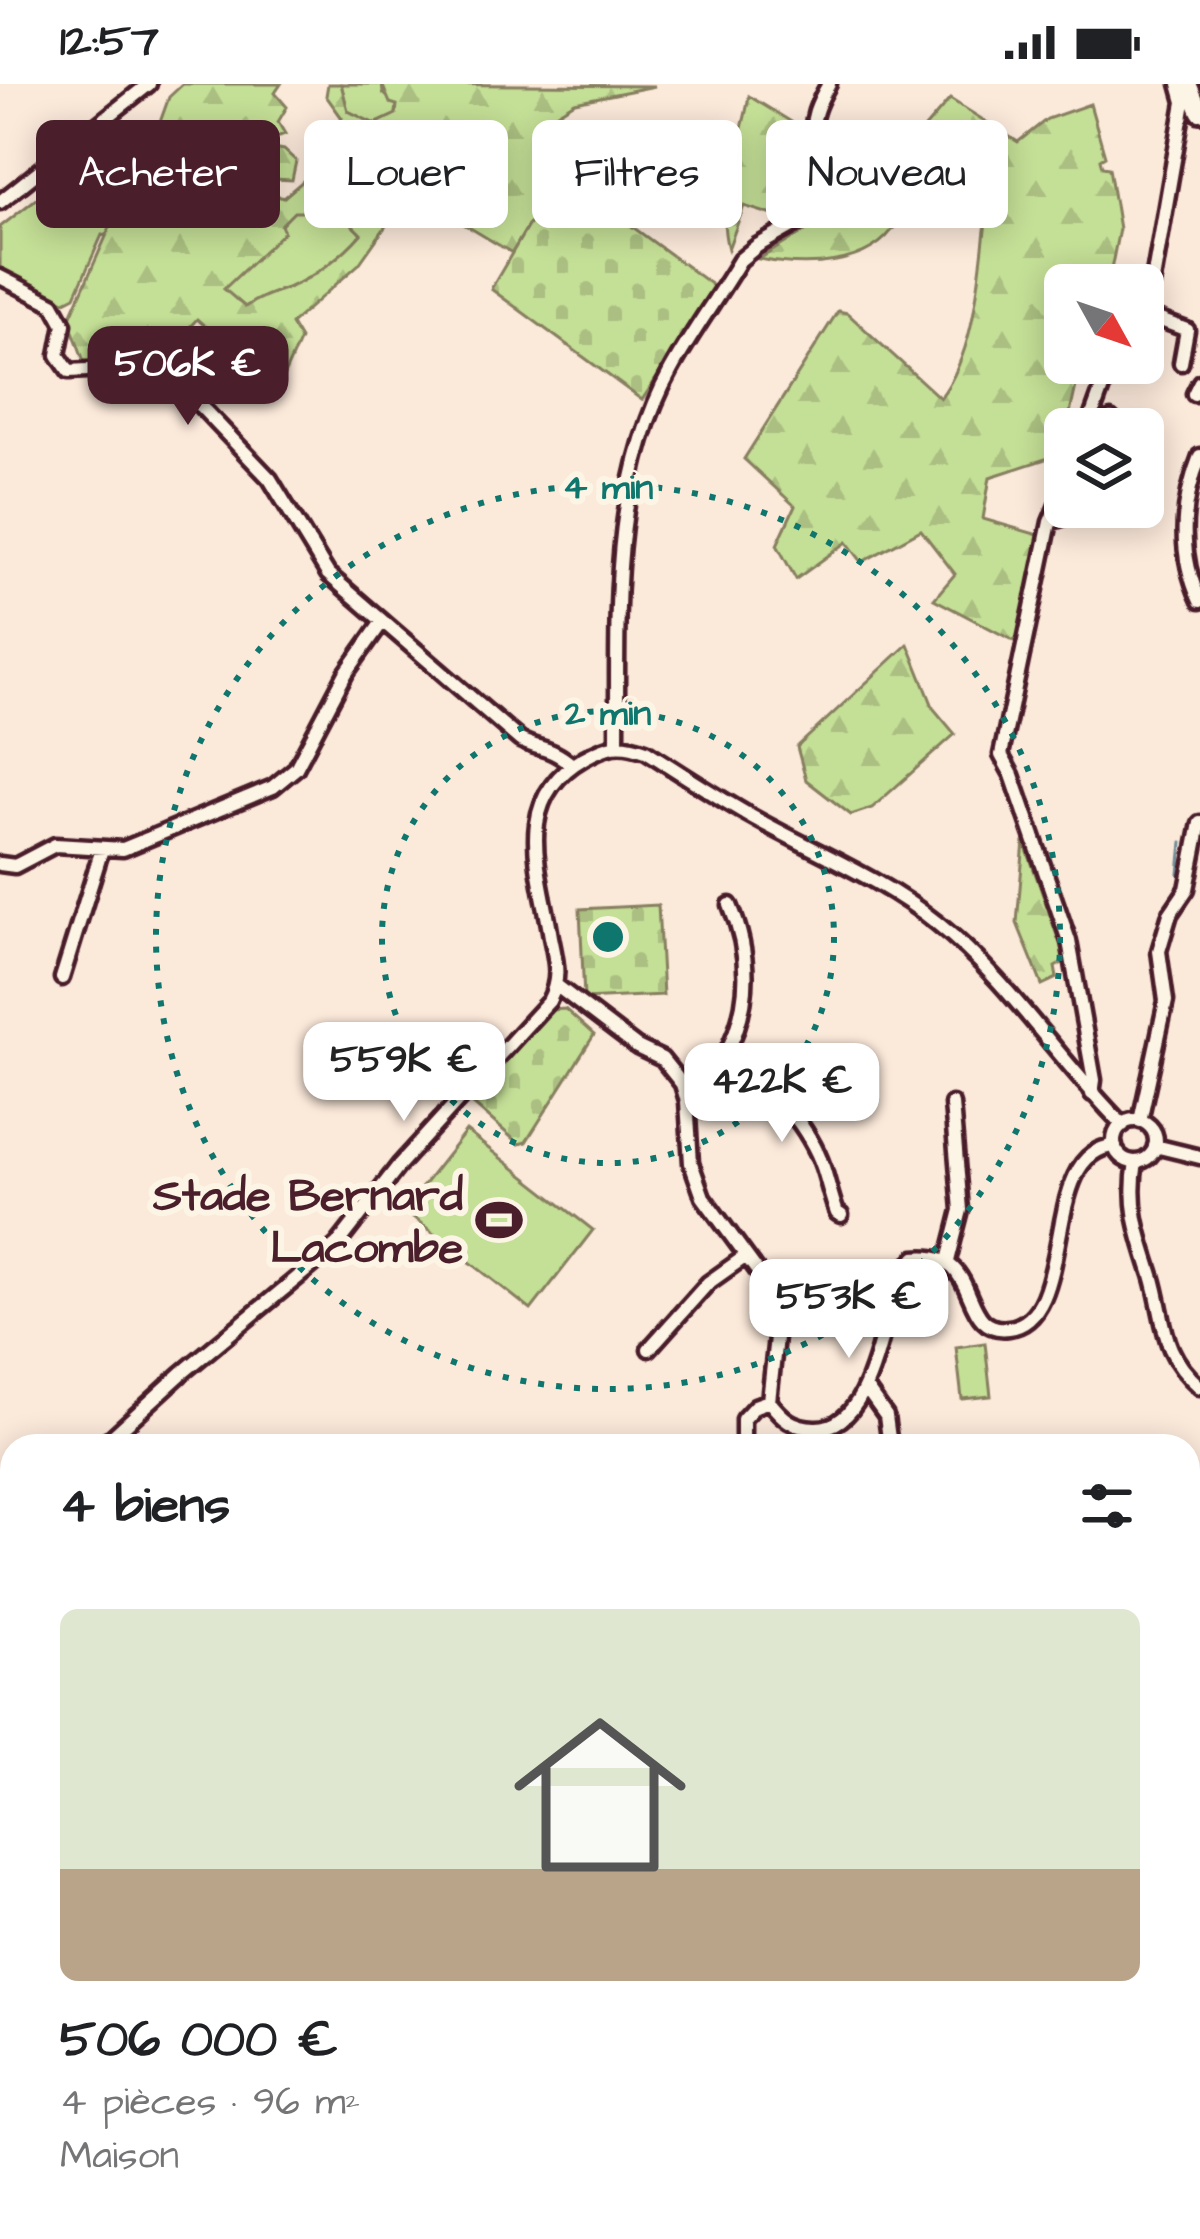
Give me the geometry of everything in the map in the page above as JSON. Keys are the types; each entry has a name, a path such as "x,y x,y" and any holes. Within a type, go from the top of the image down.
{"street":[{"path":"0,202 149,84"},
{"path":"617,743 618,587 643,438 669,373 740,260 840,199 845,184 821,151 812,123 812,112 829,84"},
{"path":"1183,84 1200,112"},
{"path":"1154,264 1184,102 1183,84"},
{"path":"0,277 53,304 64,324 58,355 69,371 143,367 163,373 188,393 270,479 328,574 520,740 536,748 554,749 572,765"},
{"path":"1164,321 1187,330 1181,363"},
{"path":"1200,456 1188,488 1184,522 1189,577 1200,601"},
{"path":"1184,522 1200,522"},
{"path":"1049,528 1000,755 1012,775 1070,941 1094,1080 1092,1094"},
{"path":"0,864 15,866 55,845 123,849 273,788 296,768 346,673 382,622"},
{"path":"115,1434 337,1245 400,1164 549,1000 557,986 533,832 539,805 572,765 617,743 646,751 746,813 887,888 937,922 988,968 1123,1125"},
{"path":"1140,1121 1166,1001 1159,951 1170,914 1187,889 1200,823"},
{"path":"62,977 102,849"},
{"path":"687,1100 704,1092 744,1011 746,950 730,904"},
{"path":"557,986 637,1047 662,1059 682,1084 695,1180 772,1291 777,1328 769,1401 783,1419 804,1428 825,1429 845,1417 866,1388 899,1278 915,1258 934,1256 949,1261 980,1317 998,1328 1016,1328 1036,1311 1049,1287 1068,1198 1088,1158 1115,1146"},
{"path":"730,1046 794,1116 824,1168 825,1185 841,1214"},
{"path":"949,1261 961,1210 952,1104"},
{"path":"1140,1121 1154,1133 1155,1146 1148,1157 1136,1162 1123,1158 1115,1136 1123,1125 1140,1121"},
{"path":"1155,1146 1200,1156"},
{"path":"1136,1162 1135,1230 1154,1281 1161,1327 1179,1365 1200,1387"},
{"path":"649,1349 709,1282 746,1256"},
{"path":"866,1388 886,1416 888,1434"},
{"path":"743,1434 743,1419 755,1406 769,1401"}],"green space":[{"path":"183,84 281,84 275,93 287,107 279,120 161,120 169,97"},
{"path":"328,84 341,84 348,111 367,120 340,120 326,96"},
{"path":"341,84 382,84 383,93 397,105 396,115 384,120 367,120 348,111"},
{"path":"382,84 655,86 575,102 557,113 557,120 532,120 532,219 512,253 470,228 508,228 508,120 383,120 396,114 397,105 390,103"},
{"path":"749,96 788,120 766,120 766,213 744,206 742,211 742,125"},
{"path":"950,99 983,120 932,120"},
{"path":"1090,104 1105,156 1100,159 1102,167 1109,168 1119,229 1112,264 1044,264 1044,384 1076,384 1071,408 1044,408 1044,460 990,477 983,519 1042,536 1016,642 934,599 955,574 921,530 862,562 847,542 796,579 777,545 795,506 744,459 838,311 847,313 940,398 962,356 975,307 985,228 1008,228 1008,136 1018,142 1047,119"},
{"path":"280,149 296,161 292,180 280,179"},
{"path":"304,180 304,210 294,212 281,225 284,232 224,289 245,307 319,271 361,234 355,228 384,228 359,264 291,324 300,339 277,391 197,319 160,359 85,364 69,320 110,228 280,228 280,197"},
{"path":"36,199 36,228 111,229 102,235 75,296 65,301 0,271 0,227"},
{"path":"304,207 304,228 355,228 361,234 300,283 245,307 223,289 294,211"},
{"path":"532,219 532,228 634,228 716,288 642,400 491,289"},
{"path":"736,228 728,249 725,230"},
{"path":"810,228 893,228 853,257 796,264 759,259"},
{"path":"908,644 934,709 955,734 872,808 851,815 806,780 797,747"},
{"path":"1024,841 1066,961 1055,967 1057,978 1042,985 1017,923"},
{"path":"658,905 663,995 584,999 580,909"},
{"path":"565,1009 594,1035 526,1142 519,1144 470,1101 551,1010"},
{"name":"Stade Bernard Lacombe","path":"466,1131 593,1230 531,1310 404,1210"},
{"path":"985,1343 991,1396 962,1399 956,1347"}],"waterway":[{"path":"1179,874 1182,842"}],"place":[{"name":"Stade Bernard Lacombe","path":"499,1220"}]}
